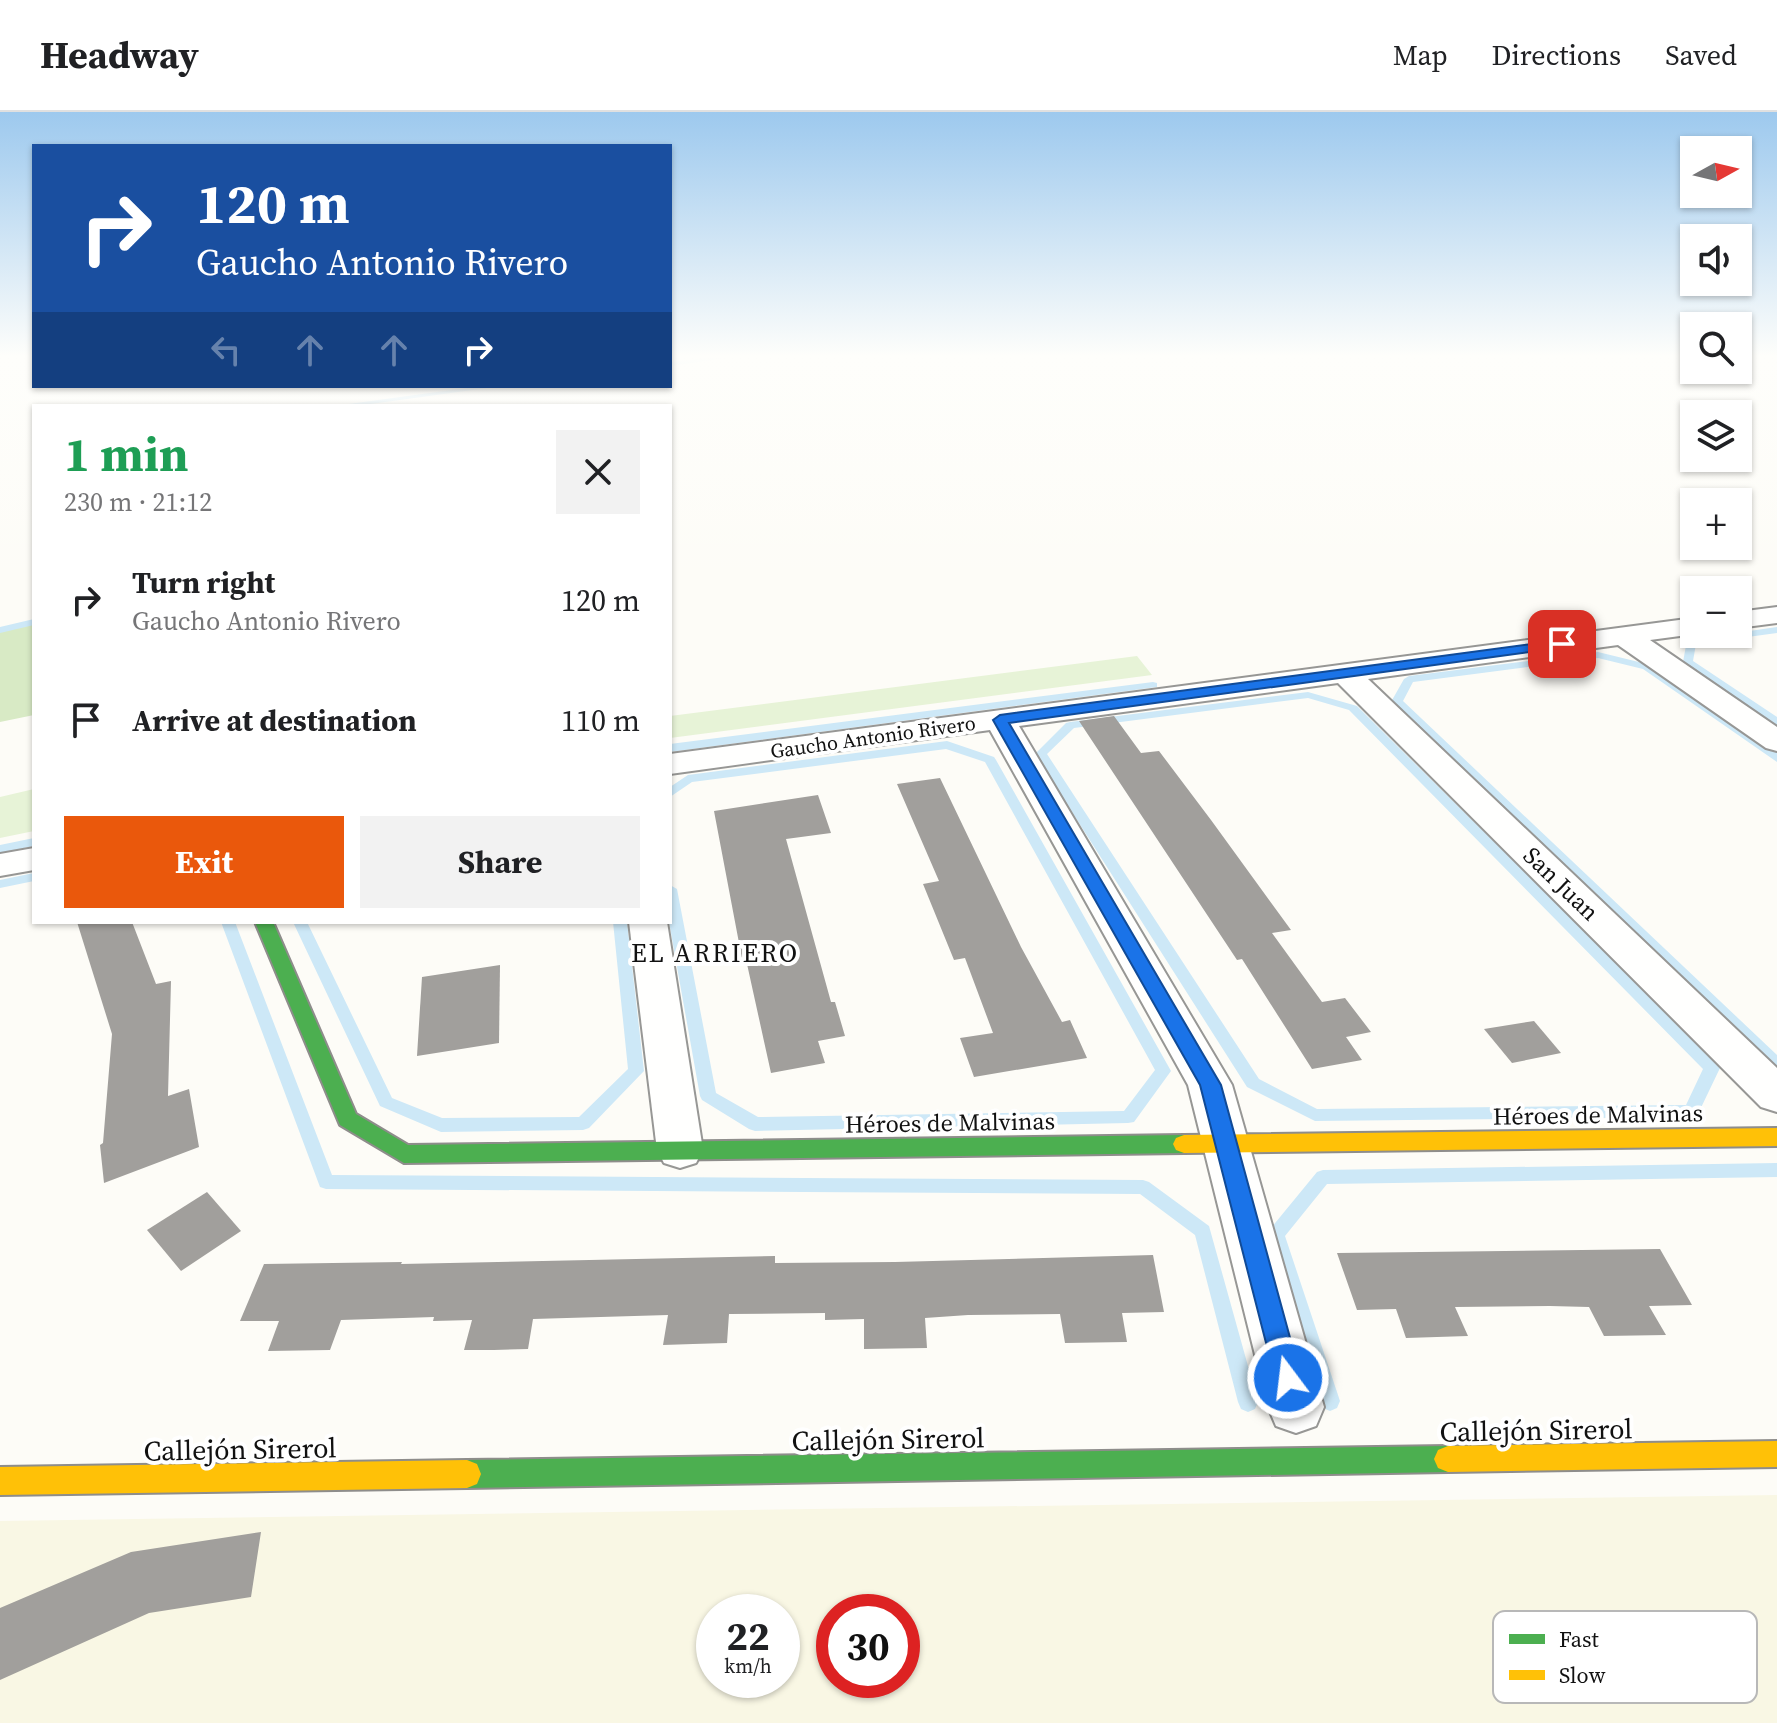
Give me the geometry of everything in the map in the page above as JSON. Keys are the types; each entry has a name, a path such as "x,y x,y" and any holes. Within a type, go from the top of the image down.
{"street":[{"path":"1752,618 1777,615"},
{"name":"Gaucho Antonio Rivero","path":"672,764 1680,628"},
{"path":"1623,635 1777,741"},
{"name":"San Juan","path":"1345,673 1777,1095"},
{"path":"1000,720 1210,1085 1296,1407"},
{"path":"0,865 32,859"},
{"name":"Héroes de Malvinas","path":"265,924 348,1119 404,1154 1777,1137"},
{"path":"648,924 680,1150"},
{"name":"Callejón Sirerol","path":"0,1481 1777,1454"}],"shaded area":[{"path":"1777,1495 1777,1723 0,1723 0,1521"}],"green space":[{"path":"32,621 32,715 0,722 0,628"},
{"path":"1137,656 1152,675 672,738 672,716"},
{"path":"32,789 32,831 0,838 0,797"}],"building":[{"path":"1114,716 1141,753 1159,751 1291,930 1272,933 1322,1002 1345,998 1371,1032 1346,1037 1362,1060 1312,1069 1242,959 1237,960 1079,721"},
{"path":"940,778 1021,947 1062,1022 1070,1020 1087,1058 974,1077 960,1038 993,1033 965,958 954,960 923,884 939,881 897,784"},
{"path":"818,795 831,833 786,839 831,1002 835,1002 845,1036 818,1041 825,1063 771,1073 747,964 743,964 714,811"},
{"path":"78,924 133,924 156,984 171,981 168,1096 189,1089 199,1147 104,1183 100,1145 103,1143 112,1034"},
{"path":"500,965 499,1043 417,1056 422,977"},
{"path":"1534,1021 1561,1053 1512,1063 1484,1029"},
{"path":"207,1192 241,1231 181,1271 147,1230"},
{"path":"1660,1249 1692,1305 1649,1306 1666,1335 1604,1336 1589,1307 1550,1306 1455,1307 1468,1336 1406,1338 1396,1309 1357,1310 1337,1253"},
{"path":"1153,1255 1164,1312 1122,1313 1127,1342 1065,1343 1060,1314 968,1315 925,1318 927,1348 864,1349 864,1319 825,1320 825,1313 729,1314 727,1343 663,1345 668,1315 533,1319 528,1349 464,1350 472,1320 433,1321 434,1317 341,1320 330,1350 268,1351 279,1321 240,1321 264,1264 775,1256 775,1263 895,1262"},
{"path":"261,1532 251,1597 149,1613 0,1680 0,1608 131,1552"}],"waterway":[{"path":"0,630 32,622"},
{"path":"1777,630 1691,642 1688,662 1777,722"},
{"path":"1777,758 1647,667 1598,655 1409,679 1397,702 1777,1064"},
{"path":"672,748 1153,685"},
{"path":"1308,695 1353,708 1712,1068 1691,1111 1315,1115 1253,1083 1041,754 1070,725 1308,695"},
{"path":"672,791 688,779 947,745 990,760 1163,1071 1128,1117 755,1124 708,1096 672,900"},
{"path":"0,849 32,842"},
{"path":"0,884 32,877"},
{"path":"229,924 326,1182 1143,1187 1203,1231 1248,1402"},
{"path":"301,924 386,1102 441,1125 583,1123 636,1071 620,924"},
{"path":"1330,1401 1275,1234 1323,1177 1777,1170"}],"traffic: fast":[{"path":"265,924 348,1119 404,1154 1184,1144"},
{"path":"467,1474 1448,1459"}],"traffic: slow":[{"path":"1184,1144 1777,1137"},
{"path":"1448,1459 1777,1454"},
{"path":"0,1481 467,1474"}],"district":[{"name":"EL ARRIERO","path":"715,953"}],"route":[{"path":"1288,1378 1210,1085 1000,720 1562,644"}]}
